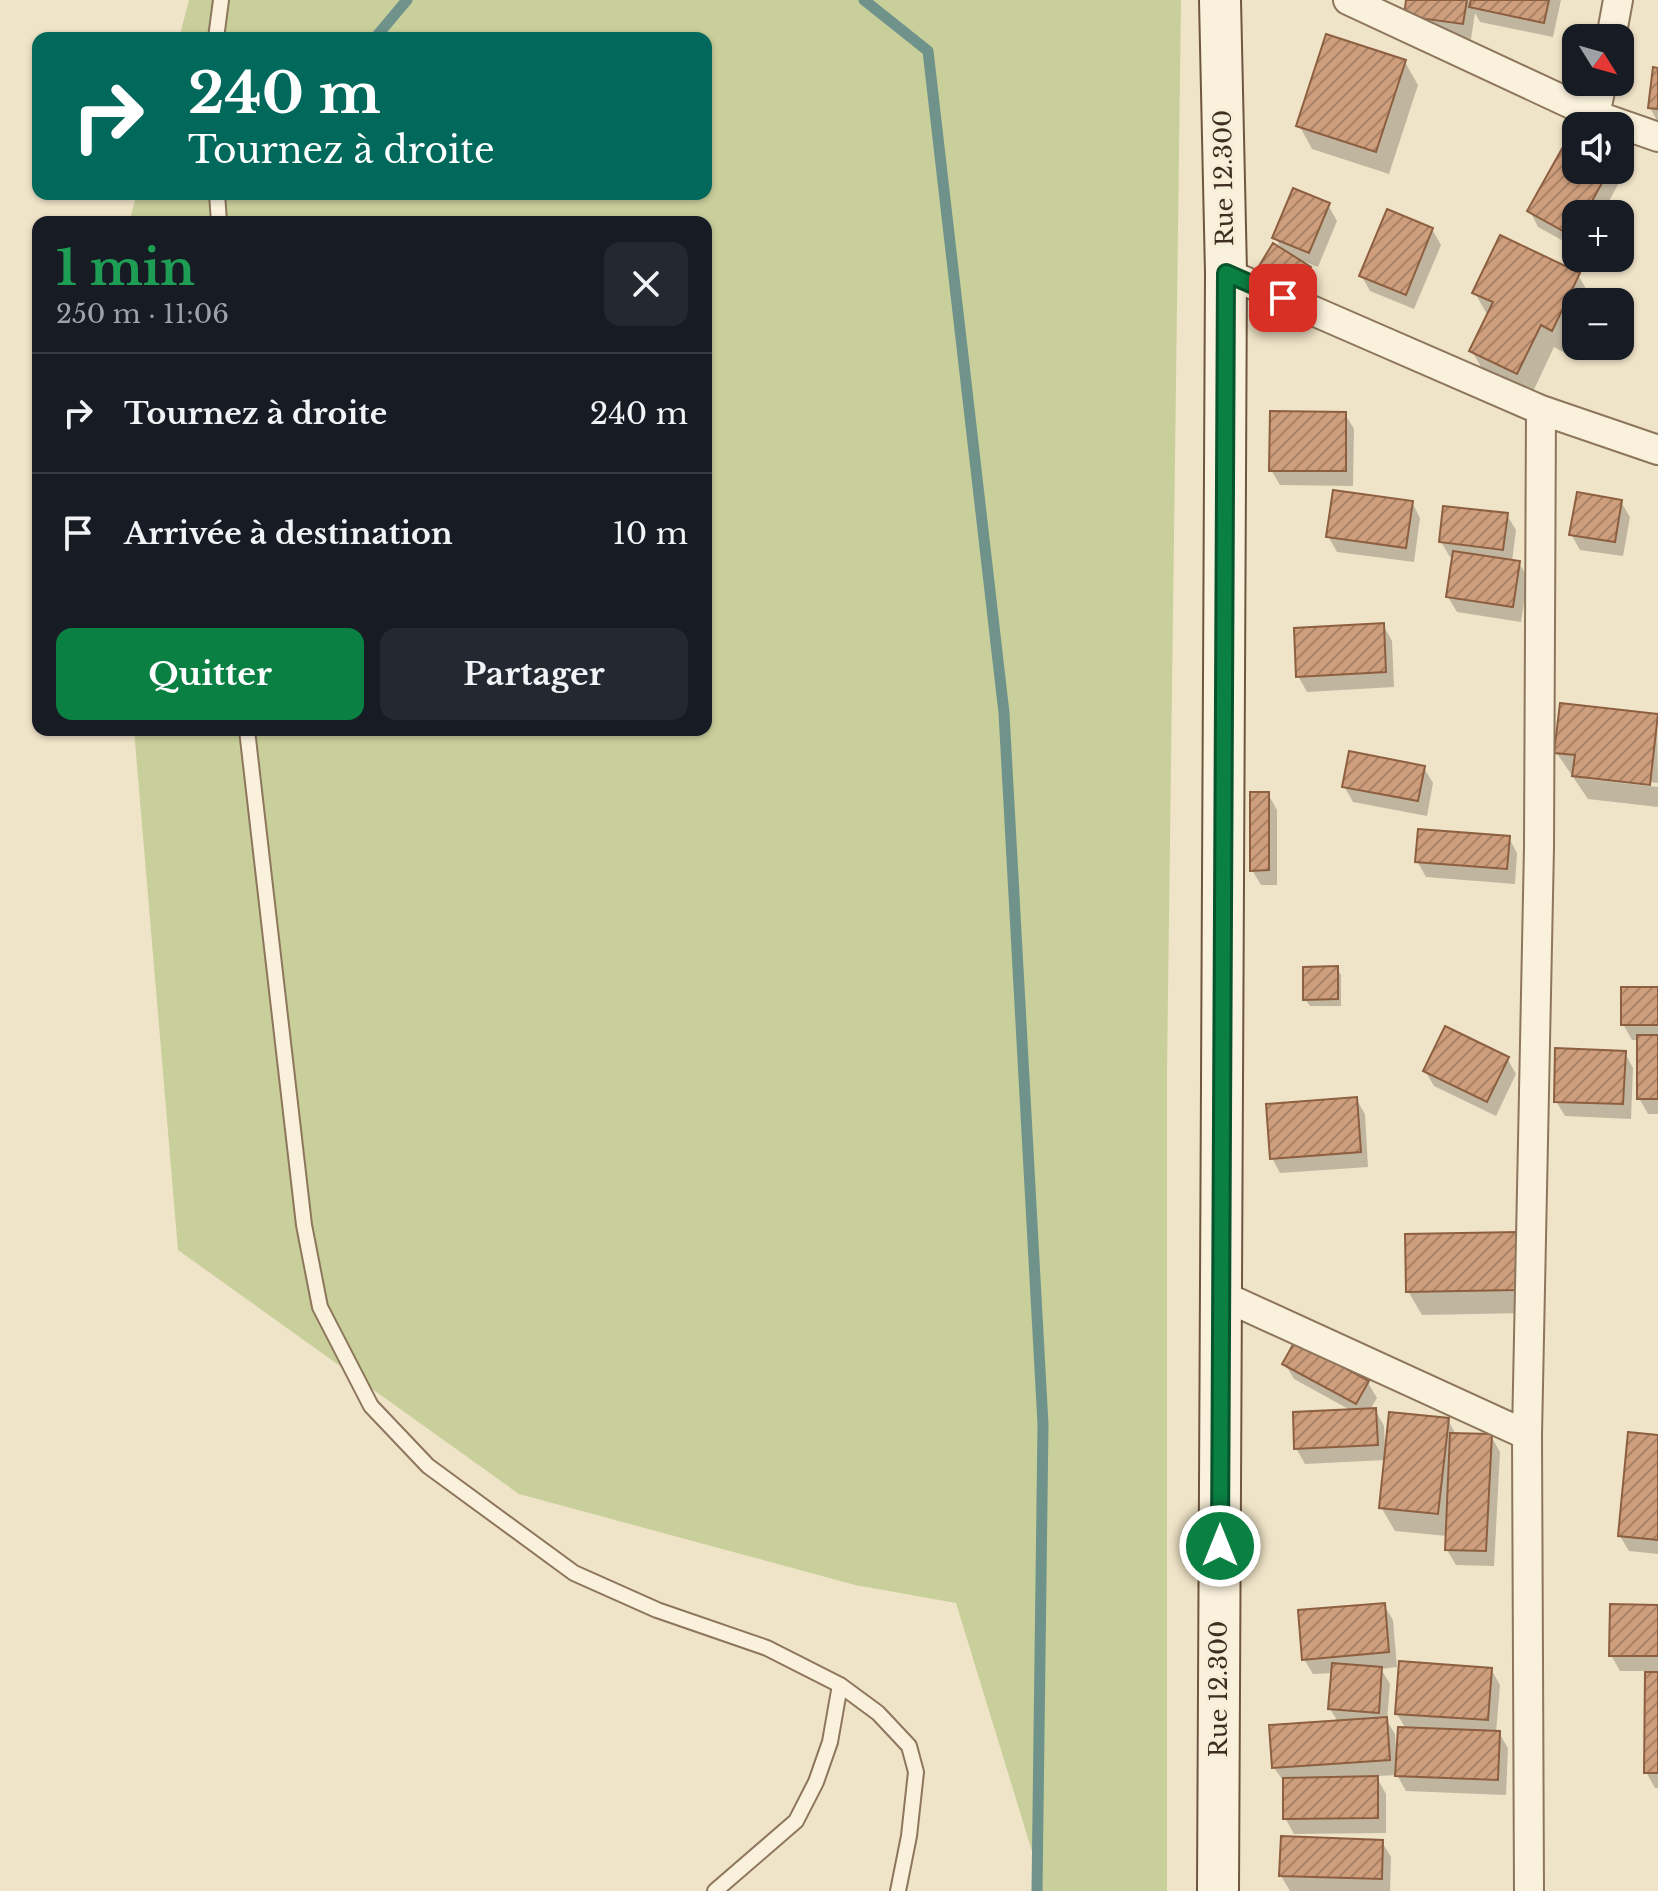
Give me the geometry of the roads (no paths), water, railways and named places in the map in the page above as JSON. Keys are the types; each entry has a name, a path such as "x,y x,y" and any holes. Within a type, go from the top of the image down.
{"street":[{"name":"Rue 12.300","path":"1218,1891 1226,273 1220,0"},
{"path":"1348,0 1589,112"},
{"path":"1614,24 1618,0"},
{"path":"1634,129 1658,137"},
{"path":"1226,273 1541,410 1658,450"},
{"path":"1529,1891 1527,1435 1539,863 1541,410"},
{"path":"1221,1295 1527,1435"}],"lane":[{"path":"217,32 221,0"},
{"path":"248,736 304,1225 320,1307 371,1406 428,1466 574,1573 657,1610 767,1648 840,1685 878,1713 909,1746 916,1772 909,1836 898,1891"},
{"path":"715,1891 796,1821 816,1782 830,1742 840,1685"}],"waterway":[{"path":"380,32 407,0"},
{"path":"864,0 928,51 1004,713 1043,1424 1037,1891"}]}
